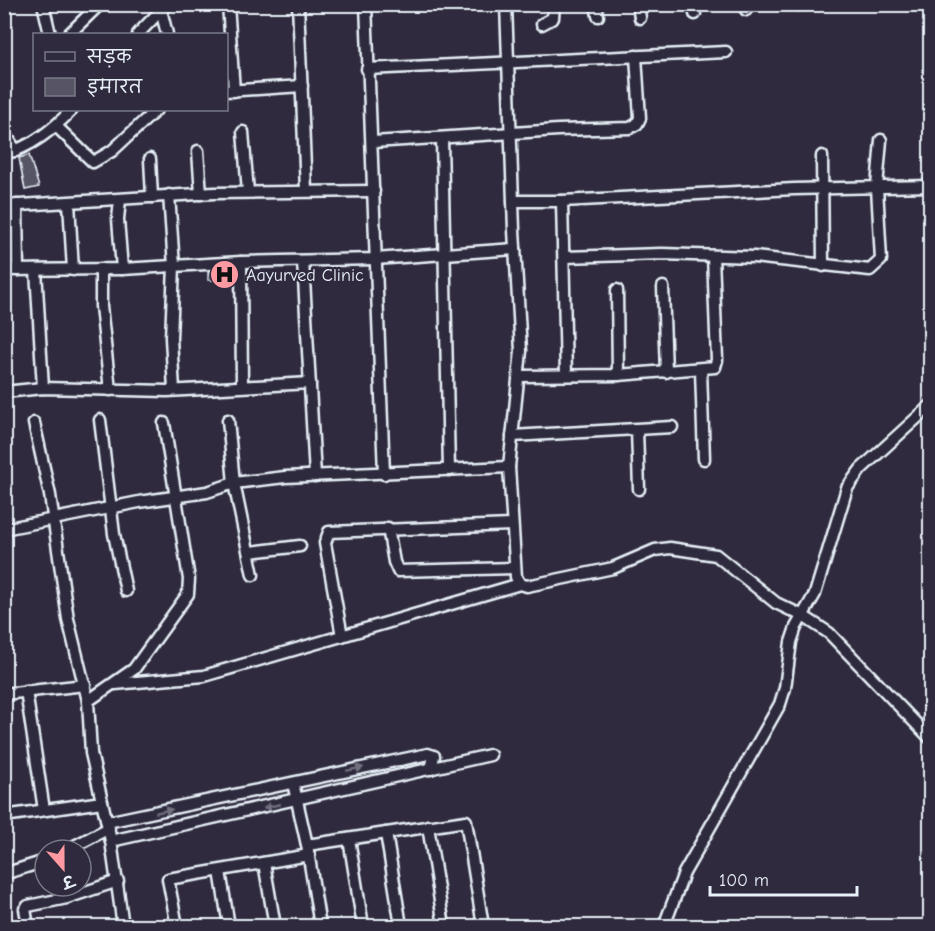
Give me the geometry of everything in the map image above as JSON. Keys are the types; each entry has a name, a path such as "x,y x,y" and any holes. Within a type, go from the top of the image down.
{"street":[{"path":"43,4 50,33"},
{"path":"70,33 100,4"},
{"path":"228,4 230,91 302,86"},
{"path":"298,4 306,190"},
{"path":"366,4 384,474"},
{"path":"506,4 521,376 509,467 514,568 520,584"},
{"path":"542,24 553,18 554,4"},
{"path":"638,4 640,18"},
{"path":"139,33 164,7"},
{"path":"164,7 167,33"},
{"path":"367,69 726,52"},
{"path":"373,142 630,128 640,118 636,56"},
{"path":"4,154 16,151 56,126 71,111"},
{"path":"56,126 93,162 112,152 155,111"},
{"path":"4,132 16,151"},
{"path":"243,132 248,192"},
{"path":"442,139 449,470"},
{"path":"564,258 662,254 754,257 861,271 878,266 881,252 878,187 881,140"},
{"path":"198,151 201,194"},
{"path":"822,156 823,266"},
{"path":"150,159 152,197"},
{"path":"513,201 562,201 824,188 930,186"},
{"path":"4,206 169,195 306,190 374,191"},
{"path":"169,195 174,267 171,338 174,390"},
{"path":"120,200 118,219 122,269"},
{"path":"562,201 566,375"},
{"path":"69,203 73,270"},
{"path":"18,205 18,270"},
{"path":"4,270 122,269 242,262 375,259 515,249"},
{"path":"521,376 618,375 701,370 715,366 717,360 713,256"},
{"path":"303,261 315,476"},
{"path":"242,262 242,386"},
{"path":"101,269 101,306 110,390"},
{"path":"36,270 43,388"},
{"path":"663,287 666,372"},
{"path":"617,290 618,375"},
{"path":"701,370 704,459"},
{"path":"4,392 43,388 174,390 310,383"},
{"path":"664,927 689,863 780,704 785,688 791,642 815,594 847,488 861,469 930,406"},
{"path":"100,420 111,507 126,591"},
{"path":"228,420 234,483 253,575"},
{"path":"34,423 53,519 68,620 88,701 91,753 111,841 123,927"},
{"path":"88,701 116,684 134,669 188,594 189,579 164,423"},
{"path":"512,436 672,427"},
{"path":"637,430 639,489"},
{"path":"4,530 111,507 207,492 234,483 315,476 509,467"},
{"path":"342,636 326,537 329,532 512,525"},
{"path":"388,528 394,562 398,571 514,568"},
{"path":"250,552 300,546"},
{"path":"116,684 204,676 520,584 527,586 581,577 613,568 655,550 670,548 716,555 776,603 803,616 829,633 930,738"},
{"path":"4,694 85,685"},
{"path":"26,691 44,810"},
{"path":"87,838 108,825 428,753 434,756 435,760 431,769"},
{"path":"111,841 490,755"},
{"path":"293,783 308,850 320,927"},
{"path":"4,816 102,802"},
{"path":"177,927 168,879 264,863 349,839 466,821 483,927"},
{"path":"428,826 444,927"},
{"path":"386,833 402,927"},
{"path":"349,839 363,927"},
{"path":"264,863 275,927"},
{"path":"4,874 33,865"},
{"path":"220,871 229,927"},
{"path":"28,927 25,909 28,906 61,900 118,881"}],"building":[{"path":"29,155 39,187 25,190 19,158"},
{"path":"208,272 232,272 232,284 208,280"}],"place":[{"name":"Aayurved Clinic","path":"225,275"}]}
